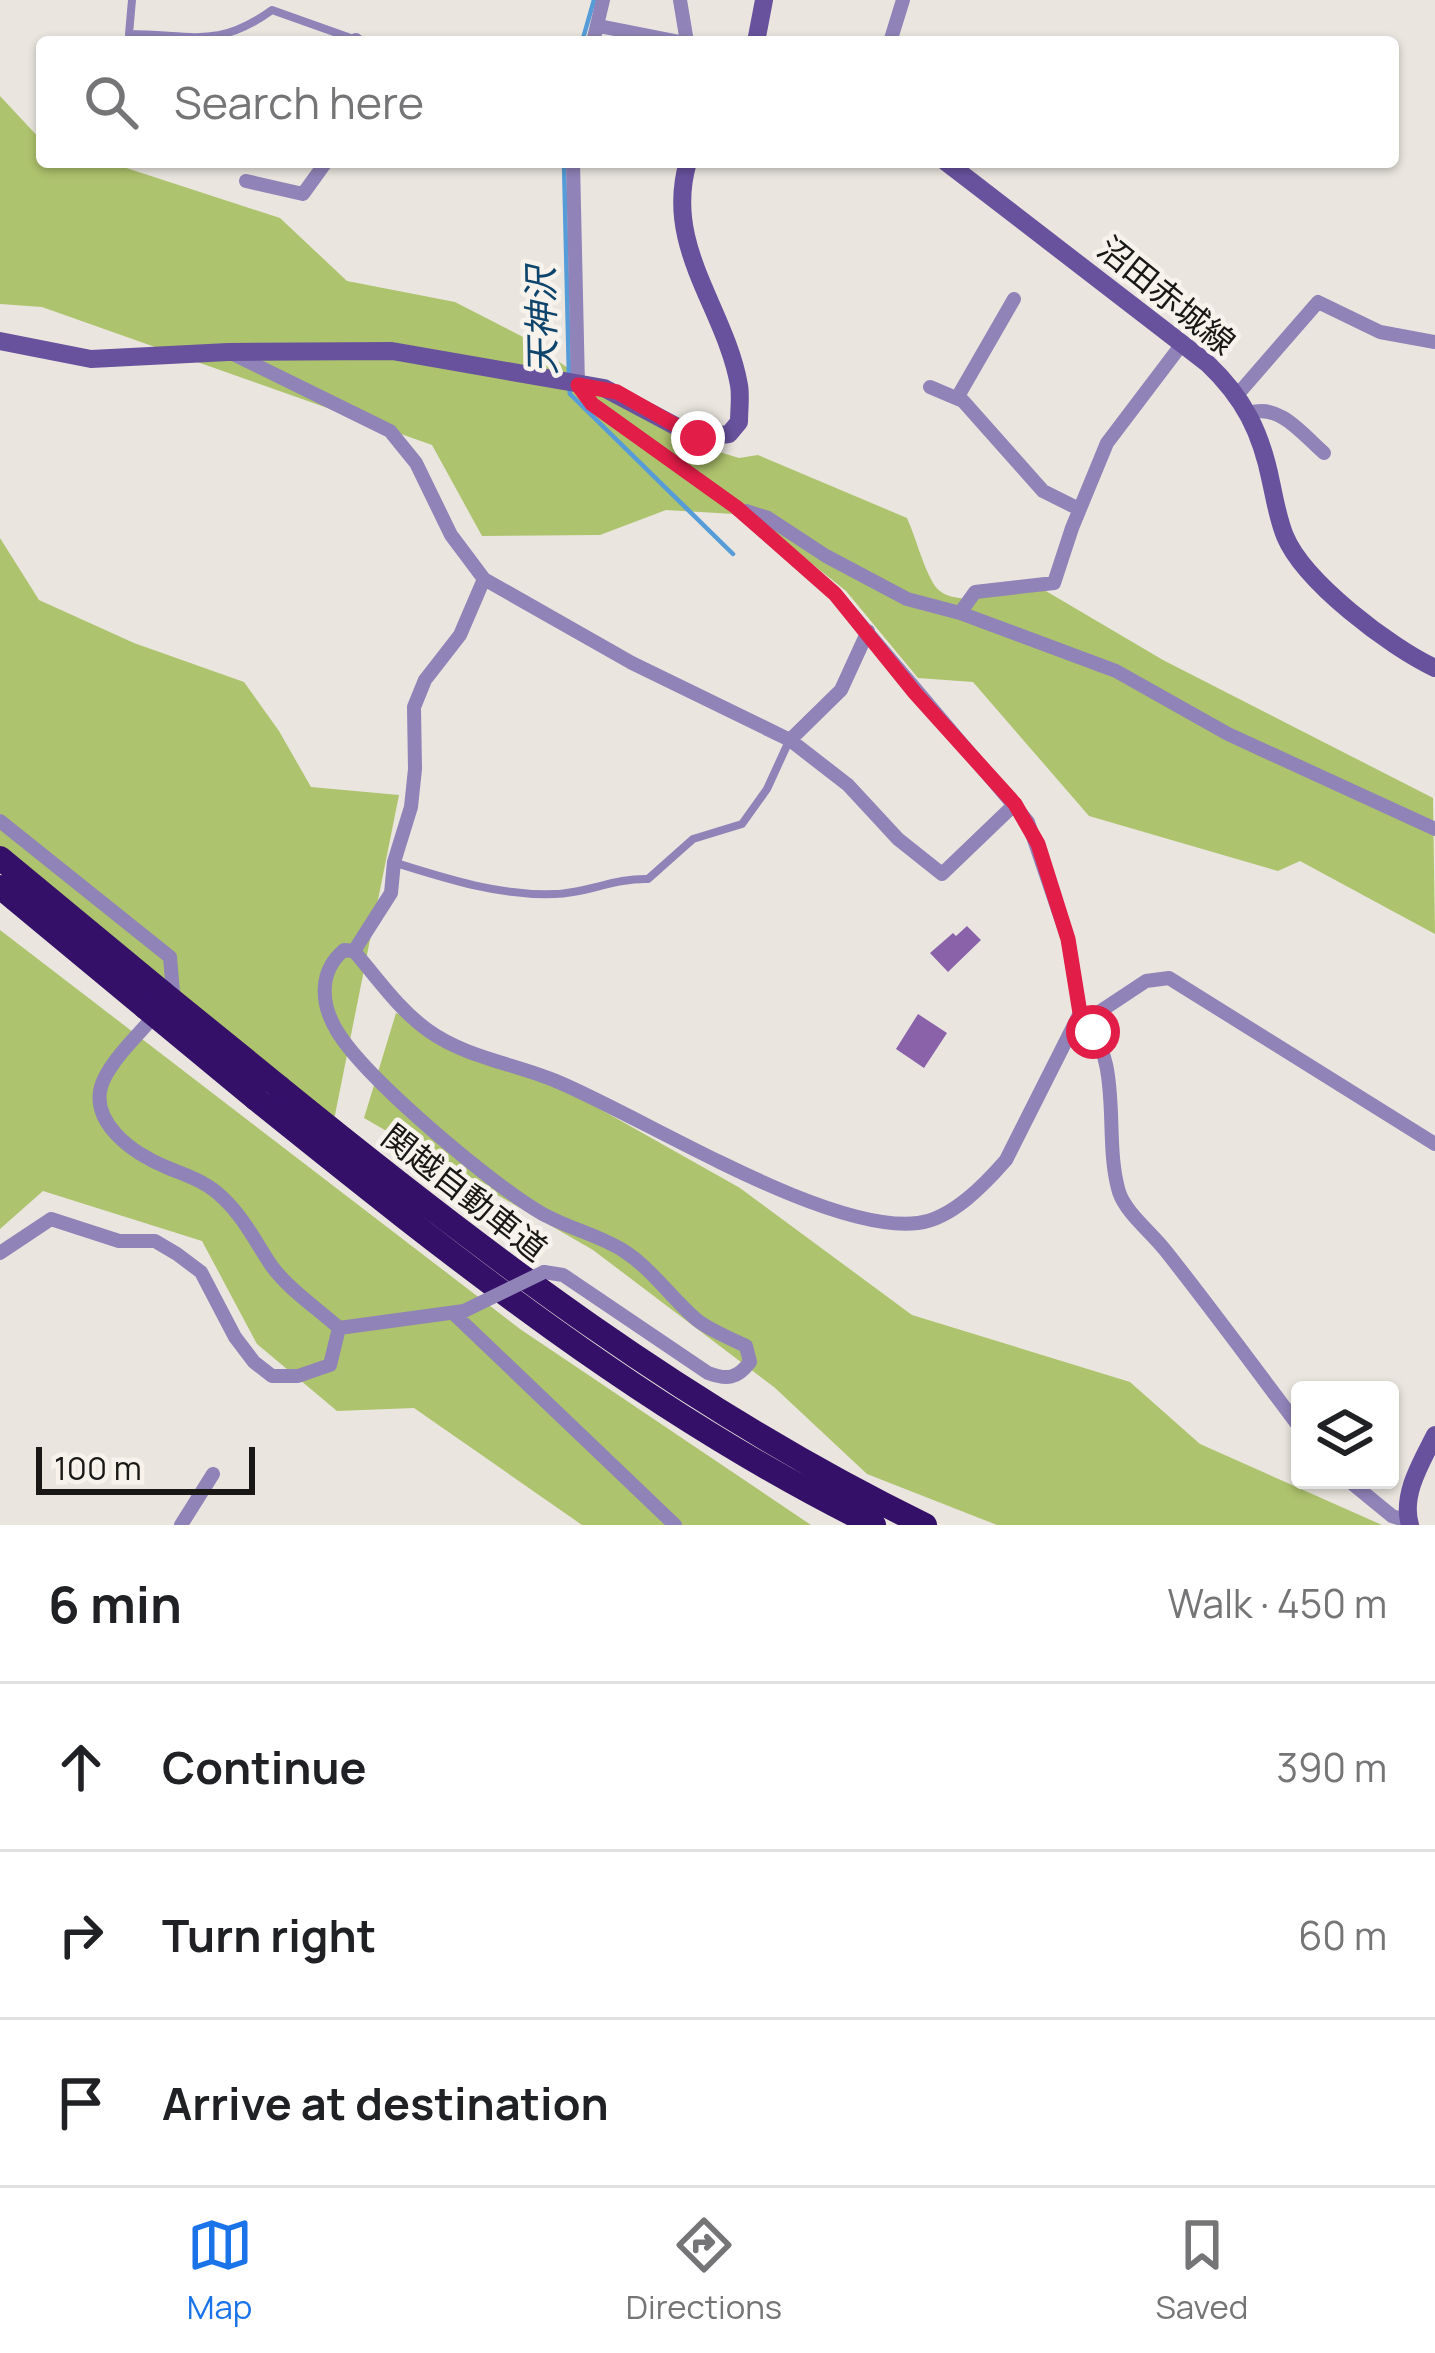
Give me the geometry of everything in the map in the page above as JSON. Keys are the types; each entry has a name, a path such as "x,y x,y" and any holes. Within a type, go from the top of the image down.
{"highway":[{"name":"関越自動車道","path":"0,858 154,1000"},
{"name":"関越自動車道","path":"0,886 154,1000 449,1253 700,1427 874,1525"},
{"name":"関越自動車道","path":"267,1093 641,1362 803,1462 925,1525"}],"street":[{"path":"595,36 603,0"},
{"path":"680,0 683,36"},
{"path":"757,36 764,0"},
{"path":"892,36 903,0"},
{"path":"599,26 652,36"},
{"path":"246,181 303,194 322,168"},
{"path":"573,168 578,385 610,418 736,507 835,594 915,693 1015,804 1038,844 1068,939 1084,1016 1107,1071 1117,1183 1123,1202 1291,1415"},
{"path":"0,341 91,359 392,351 617,392 698,438 729,434 740,422 739,385 683,232 681,205 687,168"},
{"name":"沼田赤城線","path":"954,168 1182,344 1238,394 1261,440 1283,533 1298,559 1374,631 1435,668"},
{"path":"957,398 1014,298"},
{"path":"1238,394 1318,302 1380,332 1435,342"},
{"path":"960,613 975,592 1054,583 1107,443 1182,344"},
{"path":"228,352 390,431 416,463 458,546 484,579 632,664 790,740 848,785 898,838 942,874 1015,804"},
{"path":"931,387 957,398 1043,491 1079,509"},
{"path":"1250,413 1269,410 1282,416 1324,453"},
{"path":"736,507 768,518 826,556 907,599 960,613 1116,671 1228,734 1435,829"},
{"path":"354,951 391,892 394,862 411,807 414,707 425,680 460,634 484,579"},
{"path":"790,740 841,690 868,631"},
{"path":"0,821 170,957 173,992 105,1077 100,1091 107,1123 143,1156 203,1182 220,1195 253,1232 273,1268 339,1328 458,1312 544,1272 563,1275 724,1379 740,1374 750,1362 746,1346 700,1323 625,1251 542,1214 504,1188 372,1072 337,1032 323,985 330,961 344,950 354,951 397,1002 449,1043 585,1094 826,1207 884,1222 921,1223 959,1203 992,1176 1006,1160 1084,1016 1146,981 1169,978 1435,1144"},
{"path":"0,1253 51,1219 119,1241 155,1241 201,1272 235,1337 272,1376 298,1376 330,1365 339,1328"},
{"path":"458,1312 675,1525"},
{"path":"1359,1489 1391,1516 1409,1523 1415,1476 1435,1435"},
{"path":"181,1525 213,1474"}],"lane":[{"path":"131,0 129,34 191,36"},
{"path":"225,36 244,30 272,10 344,36"},
{"path":"394,862 514,892 556,894 623,878 648,879 693,839 742,824 767,789 790,740"}],"green space":[{"path":"0,96 36,135 36,168 126,168 280,218 347,281 455,302 527,339 613,400 684,441 739,458 758,455 907,518 929,576 941,592 980,597 1034,584 1163,660 1433,798 1435,934 1300,861 1278,871 1089,816 973,682 918,678 846,591 751,515 666,510 600,535 482,536 432,445 42,307 0,304"},
{"path":"0,538 39,600 134,643 244,682 311,787 399,795 334,1120 0,855"},
{"path":"0,930 520,1329 811,1525 582,1525 414,1408 337,1411 257,1344 202,1241 43,1191 0,1229"},
{"path":"396,1013 552,1082 740,1188 912,1315 1130,1382 1200,1444 1291,1484 1291,1489 1301,1489 1382,1525 997,1525 867,1474 774,1387 593,1250 364,1118"}],"building":[{"path":"967,926 981,940 948,972 930,953"},
{"path":"918,1014 947,1033 924,1068 896,1049"}],"waterway":[{"name":"天神沢","path":"584,36 594,0"},
{"name":"天神沢","path":"564,168 569,377"},
{"name":"天神沢","path":"569,388 733,554"}],"route":[{"path":"698,438 617,392 578,385 592,404 736,507 835,594 955,740 1015,804 1038,844 1068,939 1080,1013 1093,1032"}]}
